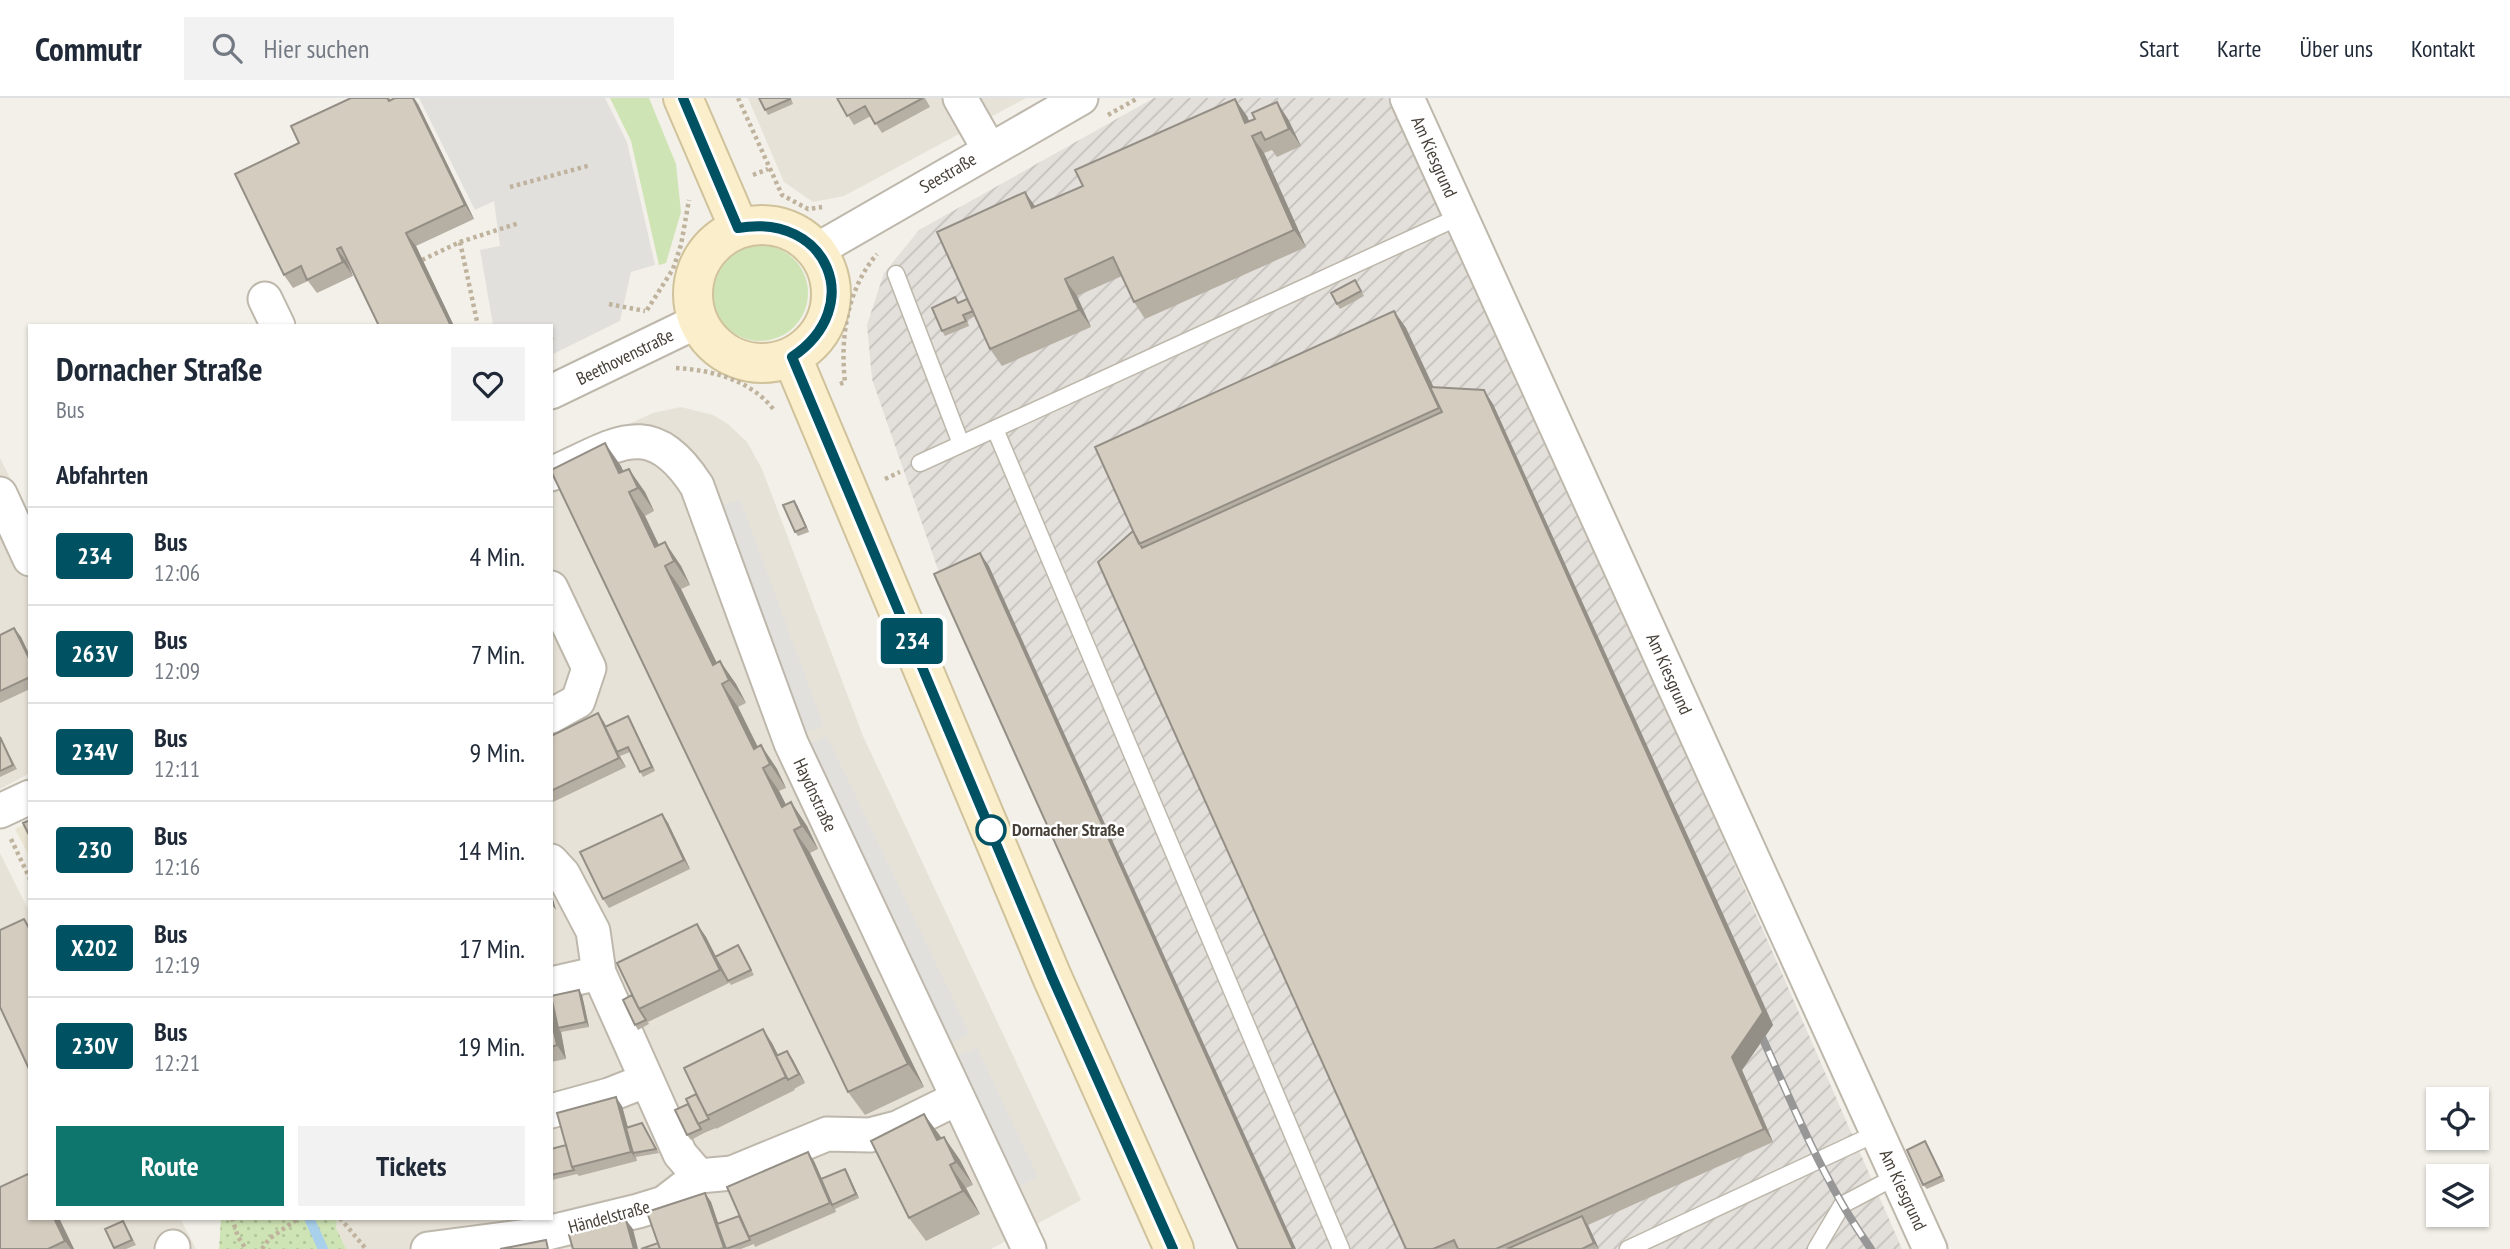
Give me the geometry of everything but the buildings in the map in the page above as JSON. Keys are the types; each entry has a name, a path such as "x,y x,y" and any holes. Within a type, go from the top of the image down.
{"main road":[{"path":"683,98 738,228"},
{"path":"759,224 781,227 800,235 817,250 827,268 832,289 830,310 822,329 809,345 792,357 770,363 748,362 727,354 709,340 698,321 692,299 695,277 704,256 719,239 738,228 759,224"},
{"path":"792,357 1052,977 1173,1249"}],"street":[{"path":"960,98 989,149"},
{"name":"Seestraße","path":"817,250 1081,98"},
{"name":"Am Kiesgrund","path":"1408,98 1930,1249"},
{"name":"Beethovenstraße","path":"553,392 698,321"},
{"name":"Haydnstraße","path":"553,473 624,442 657,443 681,461 697,486 791,743 956,1100 1029,1249"},
{"path":"0,494 28,555"},
{"path":"553,592 589,668 579,701 553,715"},
{"path":"3,820 28,799"},
{"path":"553,863 563,874 593,931 599,974 680,1154 699,1176 732,1173 827,1134 870,1135 897,1128 956,1100"},
{"path":"553,984 599,974"},
{"path":"553,1110 609,1095 647,1080"},
{"name":"Händelstraße","path":"428,1249 543,1234 638,1211 664,1203 699,1176"}],"lane":[{"path":"920,463 1461,216"},
{"path":"896,274 961,444"},
{"path":"995,429 1341,1249"},
{"path":"1628,1249 1877,1133"},
{"path":"1816,1249 1842,1205 1897,1176"}],"path":[{"path":"738,98 782,195 808,209 840,206 870,262 858,277 845,333 845,382"},
{"path":"510,187 591,165"},
{"path":"422,260 460,242 519,223"},
{"path":"460,242 478,324"},
{"path":"609,304 646,311"},
{"path":"885,479 903,471"},
{"path":"3,820 28,875"},
{"path":"233,1220 238,1237 247,1249"},
{"path":"262,1249 269,1239 296,1220"},
{"path":"342,1220 366,1249"}],"shaded area":[{"path":"419,98 605,98 627,142 655,265 631,272 620,321 553,354 553,324 493,324 480,250 500,246 494,201 475,210"},
{"path":"748,98 1026,98 844,196 813,202 784,182"},
{"path":"1154,98 1387,98 1718,827 1902,1249 1242,1249 944,587 872,379 867,325 884,273 919,230"},
{"path":"681,407 713,415 728,424 747,442 762,469 863,736 1081,1200 991,1249 346,1249 336,1228 337,1220 553,1220 553,458 653,413"},
{"path":"0,458 28,514 28,774 0,789"},
{"path":"740,499 824,726 801,734 717,507"},
{"path":"827,736 970,1034 947,1045 804,746"},
{"path":"28,823 28,854 15,829"},
{"path":"0,853 28,909 28,1220 181,1220 196,1249 0,1249"},
{"path":"977,1047 1038,1177 1016,1188 954,1058"}],"green space":[{"path":"610,98 649,98 676,164 681,212 666,263 659,265 631,141"},
{"path":"751,245 769,245 787,253 800,266 808,284 805,312 787,333 769,341 751,341 733,333 720,320 712,302 712,284 720,266 733,253"},
{"path":"221,1220 337,1220 336,1228 346,1249 219,1249"}],"waterway":[{"path":"310,1220 323,1249"}],"railway":[{"path":"1755,1022 1822,1167 1871,1249"}],"bus line":[{"name":"234","path":"683,98 738,228 759,224 781,227 800,235 817,250 827,268 832,289 830,310 822,329 809,345 792,357 1052,977 1173,1249"}],"place":[{"name":"Dornacher Straße","path":"991,830"}]}
